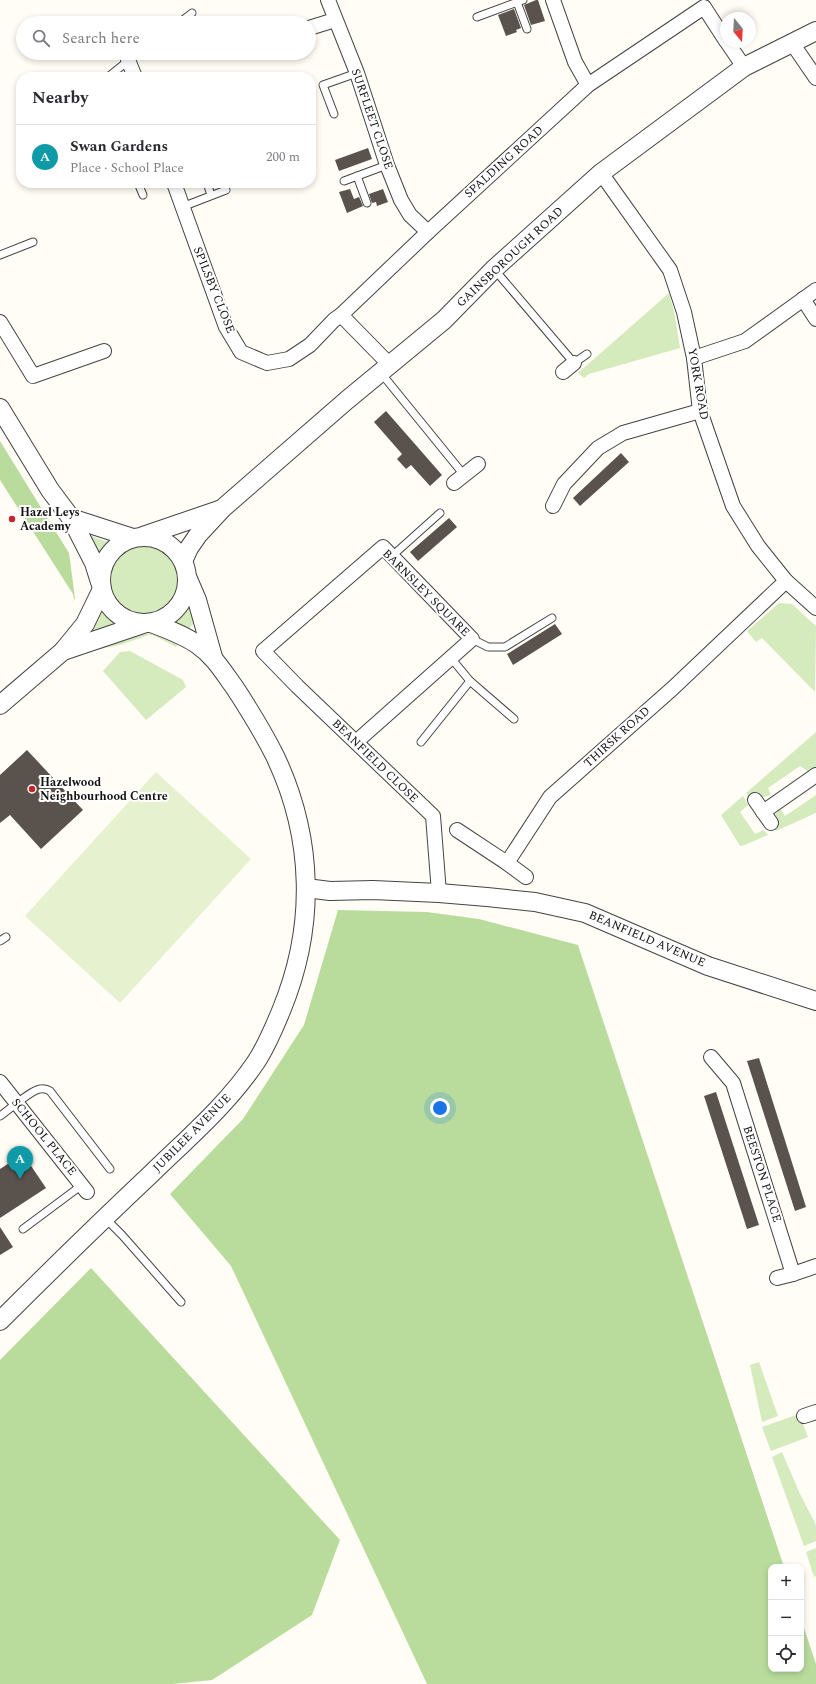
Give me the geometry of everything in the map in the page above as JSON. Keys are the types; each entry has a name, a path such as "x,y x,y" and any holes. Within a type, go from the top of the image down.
{"street":[{"name":"SURFLEET CLOSE","path":"328,0 334,20 357,73 387,165 401,200 410,216 428,232"},
{"path":"553,0 575,62 588,85"},
{"name":"SPALDING ROAD","path":"341,315 428,232 588,85 708,4 720,29"},
{"path":"316,26 334,20"},
{"name":"GAINSBOROUGH ROAD","path":"183,561 189,548 198,535 223,508 348,400 444,320 494,269 601,173 744,67 816,31"},
{"path":"792,43 816,78"},
{"name":"SPALDING ROAD","path":"730,48 744,67"},
{"path":"133,60 134,72"},
{"name":"YORK ROAD","path":"601,173 670,270 684,312 694,358 700,411 734,506 758,546 786,582 816,608"},
{"name":"SPILSBY CLOSE","path":"176,188 226,327 241,352 267,363 289,359 310,345 334,320 341,315"},
{"path":"694,358 745,341 816,290"},
{"path":"803,299 816,319"},
{"path":"341,315 386,369"},
{"path":"0,322 33,376 104,351"},
{"path":"563,372 574,363"},
{"path":"0,408 48,487 71,518 94,563 107,603 118,614 131,621 148,623"},
{"path":"553,506 564,484 598,448 623,433 700,411"},
{"path":"459,479 478,464"},
{"name":"GAINSBOROUGH ROAD","path":"138,537 223,508"},
{"path":"63,651 163,619 173,612 181,602 186,591 188,579 183,561 173,547 162,540 138,537 71,518"},
{"path":"0,705 63,651 85,624 101,587 101,571 106,559 114,548 125,541 138,537"},
{"name":"BARNSLEY SQUARE","path":"263,651 383,547 472,639 356,742"},
{"name":"JUBILEE AVENUE","path":"188,579 197,600 213,657"},
{"name":"THIRSK ROAD","path":"507,863 550,797 679,682 786,582"},
{"name":"JUBILEE AVENUE","path":"0,1320 201,1127 231,1094 256,1061 278,1018 297,966 303,937 306,888 304,855 298,819 284,777 260,727 213,657 198,645 170,630 148,623"},
{"name":"BEANFIELD CLOSE","path":"263,651 433,816 439,893"},
{"path":"771,823 759,806 816,775"},
{"path":"457,830 526,877"},
{"name":"BEANFIELD AVENUE","path":"306,888 439,893 535,902 585,913 708,966 816,1001"},
{"name":"BEESTON PLACE","path":"711,1057 732,1083 793,1274"},
{"name":"SCHOOL PLACE","path":"0,1082 85,1188"},
{"path":"778,1278 816,1266"}],"lane":[{"path":"477,17 520,1 527,29"},
{"path":"188,16 192,13"},
{"path":"114,72 129,60"},
{"path":"334,114 323,85 357,73"},
{"path":"344,181 387,165"},
{"path":"356,176 367,203"},
{"path":"140,188 143,195"},
{"path":"209,188 211,195"},
{"path":"182,207 226,190"},
{"path":"0,255 33,242"},
{"path":"494,269 574,363 587,354"},
{"path":"386,369 459,479"},
{"path":"392,556 440,513"},
{"path":"472,639 488,647 505,647 552,618"},
{"path":"451,658 470,681 514,719"},
{"path":"421,742 470,681"},
{"path":"0,1116 38,1089 42,1088 50,1091 110,1168"},
{"path":"23,1229 85,1188"},
{"path":"105,1218 122,1235 180,1302"}],"green space":[{"path":"669,293 674,311 680,348 589,374 584,378 578,373"},
{"path":"0,441 69,553 75,598 71,604 74,599 73,594 0,480"},
{"path":"85,532 108,542 108,545 99,557"},
{"path":"144,544 164,550 174,560 180,580 174,600 164,610 144,616 124,610 114,600 108,580 114,560 124,550"},
{"path":"189,603 198,622 193,624 188,630 172,623 185,610"},
{"path":"779,603 792,604 816,626 815,692 762,638 756,642 747,631"},
{"path":"101,607 121,626 94,636 89,627"},
{"path":"155,633 179,642 176,647 153,635 149,635 120,645 100,649 100,646 139,635"},
{"path":"130,651 183,680 186,687 146,720 103,671 120,652"},
{"path":"816,732 816,768 809,772 800,766 768,788 771,795 752,800 746,793"},
{"path":"156,772 251,859 120,1003 25,916"},
{"path":"816,795 816,813 776,831 775,819 780,808 785,816"},
{"path":"743,796 748,805 740,812 755,834 764,830 768,835 740,846 721,815"},
{"path":"338,910 427,912 479,919 578,945 783,1564 768,1564 768,1672 804,1672 804,1628 816,1664 816,1684 427,1684 231,1266 170,1194 243,1119 304,1025"},
{"path":"91,1268 340,1540 312,1615 212,1680 173,1684 0,1684 0,1360"},
{"path":"759,1362 778,1416 762,1422 750,1365"},
{"path":"799,1414 808,1437 771,1451 762,1427"},
{"path":"782,1452 800,1494 816,1525 816,1541 804,1546 772,1457"},
{"path":"816,1548 816,1576 814,1577 806,1552"}],"building":[{"path":"538,0 545,21 531,25 524,5"},
{"path":"514,9 521,28 516,30 517,32 506,36 498,15"},
{"path":"368,148 372,159 339,171 335,160"},
{"path":"350,189 354,199 359,197 363,206 347,213 339,192"},
{"path":"383,189 388,202 377,206 376,202 372,203 369,194"},
{"path":"386,411 442,475 430,486 411,465 406,469 397,459 402,454 374,422"},
{"path":"621,453 629,462 580,506 573,498"},
{"path":"449,518 457,527 418,561 410,552"},
{"path":"555,624 562,634 513,665 507,654"},
{"name":"Hazelwood Neighbourhood Centre","path":"27,750 83,810 41,849 10,815 0,823 0,775"},
{"path":"759,1058 806,1207 795,1211 747,1061"},
{"path":"716,1092 759,1225 747,1229 704,1096"},
{"path":"23,1154 46,1188 0,1218 0,1169"},
{"path":"0,1227 13,1247 0,1255"}],"place":[{"name":"Hazel Leys Academy","path":"12,519"},
{"name":"Hazelwood Neighbourhood Centre","path":"32,789"},
{"name":"Swan Gardens","path":"20,1179"}]}
